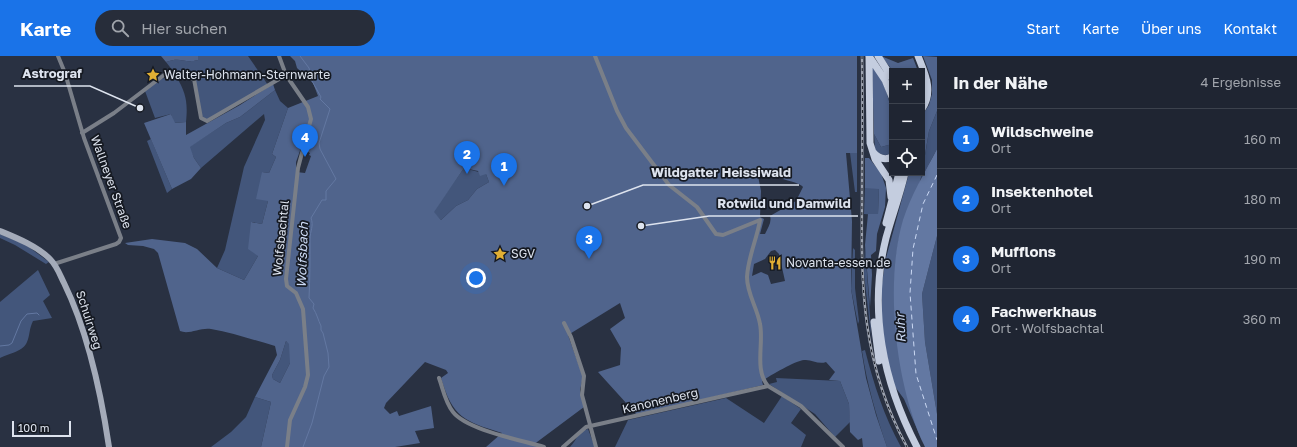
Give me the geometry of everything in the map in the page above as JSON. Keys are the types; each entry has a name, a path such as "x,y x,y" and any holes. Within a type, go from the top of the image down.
{"main road":[{"path":"913,56 918,68"},
{"path":"918,56 929,89 924,104"},
{"path":"873,58 889,75"},
{"path":"873,58 889,90"},
{"path":"873,58 872,150 875,160 889,180 890,206"},
{"path":"872,150 877,157 883,159 889,158"},
{"path":"898,176 876,266 873,301 874,326 876,347 887,390 898,419 912,447"},
{"path":"904,176 886,238 879,281 878,310 881,346 887,375 902,417 918,447"},
{"name":"Schuirweg","path":"0,231 26,243 45,255 54,264 77,314 101,399 109,447"}],"street":[{"name":"Wallneyer Straße","path":"54,264 116,244 121,240 82,132 65,73 58,56"},
{"name":"Wolfsbachtal","path":"279,56 286,76 308,107 311,119 298,168 286,279 287,286 296,293 303,309 308,375 305,387 290,420 287,447"},
{"path":"594,56 626,128 669,185 697,207 717,235 723,235 760,220 748,269 749,291 760,323 764,382 801,406 843,447"},
{"name":"Wallneyer Straße","path":"82,132 114,113 158,79 167,74 194,79 200,116 202,120 207,121 286,76"},
{"path":"564,323 571,337 584,376 582,395 596,447"},
{"path":"439,378 452,411 466,422 544,447"},
{"name":"Kanonenberg","path":"563,447 582,429 590,426 768,386"}],"shaded area":[{"path":"161,56 198,56 198,60 171,60 166,62"},
{"path":"198,56 248,56 268,85 206,120 201,115 195,78 173,71 166,62 171,60 193,61 198,60"},
{"path":"290,56 857,56 857,153 846,153 852,221 851,289 866,378 876,415 887,447 863,447 862,438 858,440 850,432 849,404 840,381 829,380 835,372 826,362 820,363 807,360 800,361 762,381 763,385 637,415 598,372 620,365 621,348 610,329 625,318 620,303 568,335 583,377 580,390 584,407 533,445 538,447 486,447 502,433 478,425 462,416 450,402 441,378 448,373 446,370 425,362 386,403 384,408 390,414 397,411 399,416 431,406 434,428 415,431 420,443 395,447 261,447 271,402 255,397 277,355 275,346 211,329 187,332 180,331 158,253 154,249 143,246 128,245 125,243 152,239 185,243 197,249 217,268 244,280 258,256 248,249 251,222 262,224 268,201 256,199 262,172 269,173 276,157 272,154 288,108 318,96 313,83 297,68 295,61","holes":["301,148 310,153 309,155 311,156 305,173 296,172 296,162","464,168 478,171 480,176 486,174 489,182 477,189 468,200 456,206 441,220 434,212","767,174 797,183 803,187 796,201 770,216 770,223 765,234 760,234 764,219 760,217 761,191 758,176","775,250 779,254 785,281 771,284 768,275 761,272 752,276 754,264 765,259 771,251","286,341 289,344 290,363 280,383 273,379 272,375 280,360"]},
{"path":"881,56 898,63 913,58 917,68 891,68"},
{"path":"923,56 937,57 937,111 929,131 925,154 925,111 929,105 932,94 932,80"},
{"path":"872,66 884,85 889,100 889,145 881,147 874,134"},
{"path":"176,76 184,93 187,109 186,122 174,123 171,114 155,118 145,91 160,79"},
{"path":"273,84 275,90 240,117 226,123 190,147 194,158 201,168 191,179 172,189 144,123 171,114 175,123 186,122 186,135 240,105"},
{"path":"275,90 280,101 288,108 272,154 276,157 269,173 262,172 268,201 262,224 252,222 258,256 244,280 217,268 225,250 244,167 265,120 264,114 201,168 189,147 226,123 240,117"},
{"path":"937,111 937,149 925,172 925,155 929,131"},
{"path":"874,134 881,147 889,145 889,154 883,155 875,150"},
{"path":"151,139 172,189 167,193 147,141"},
{"path":"850,153 857,153 857,192 855,192"},
{"path":"865,158 869,158 881,173 886,188 885,207 877,234 876,251 871,255 872,275 870,307 865,245 868,214 878,214 879,189 865,188"},
{"path":"464,168 486,174 489,182 477,189 468,200 456,206 441,220 433,212"},
{"path":"908,176 921,176 899,239 896,257 895,291 897,324 909,393 923,443 904,399 893,384 882,333 882,283 886,258"},
{"path":"865,188 879,188 878,215 864,214"},
{"path":"0,234 26,245 49,262 46,264 15,245 0,238"},
{"path":"937,236 937,414 925,342 922,294"},
{"path":"865,245 872,344 864,274"},
{"path":"853,248 855,250 855,288 859,321 858,324 851,289"},
{"path":"38,270 50,295 43,301 52,318 33,321 28,339 23,348 0,358 0,302"},
{"path":"286,341 290,344 290,363 280,383 273,379 272,375 280,360"},
{"path":"865,350 880,400 889,424 901,447 887,447 866,375 862,351"},
{"path":"776,378 840,381 849,404 850,422 835,437 815,414 769,384 777,382"},
{"path":"782,396 801,409 791,423 806,435 801,447 615,447 628,420 726,398 764,423"},
{"path":"255,397 271,402 261,447 211,447 231,432 246,417"},
{"path":"588,429 595,447 570,447 579,434"}],"water":[{"name":"Ruhr","path":"937,149 937,236 922,294 925,342 937,414 937,447 925,447 915,423 900,366 894,304 894,274 897,246 903,220 914,193 923,176 925,176 925,172"}],"waterway":[{"name":"Wolfsbach","path":"300,56 309,68 312,81 321,97 320,99 330,109 319,143 320,149 336,179 326,191 326,200 322,200 311,218 309,298 314,304 313,308 321,326 328,353 329,367 324,376 312,423 303,447"},
{"path":"0,346 9,345 12,343 21,321 27,314 37,313 39,315"}],"ferry route":[{"path":"937,175 923,204 913,249 910,293 916,374 937,440"}],"railway":[{"path":"862,56 862,264 867,326 881,386 892,416 907,447"}],"place":[{"name":"Walter-Hohmann-Sternwarte","path":"153,75"},
{"name":"Astrograf","path":"140,108"},
{"name":"Fachwerkhaus","path":"305,157"},
{"name":"Insektenhotel","path":"467,174"},
{"name":"Wildschweine","path":"504,186"},
{"name":"Wildgatter Heissiwald","path":"587,206"},
{"name":"Rotwild und Damwild","path":"641,226"},
{"name":"SGV","path":"500,254"},
{"name":"Mufflons","path":"589,259"},
{"name":"Novanta-essen.de","path":"775,263"}]}
